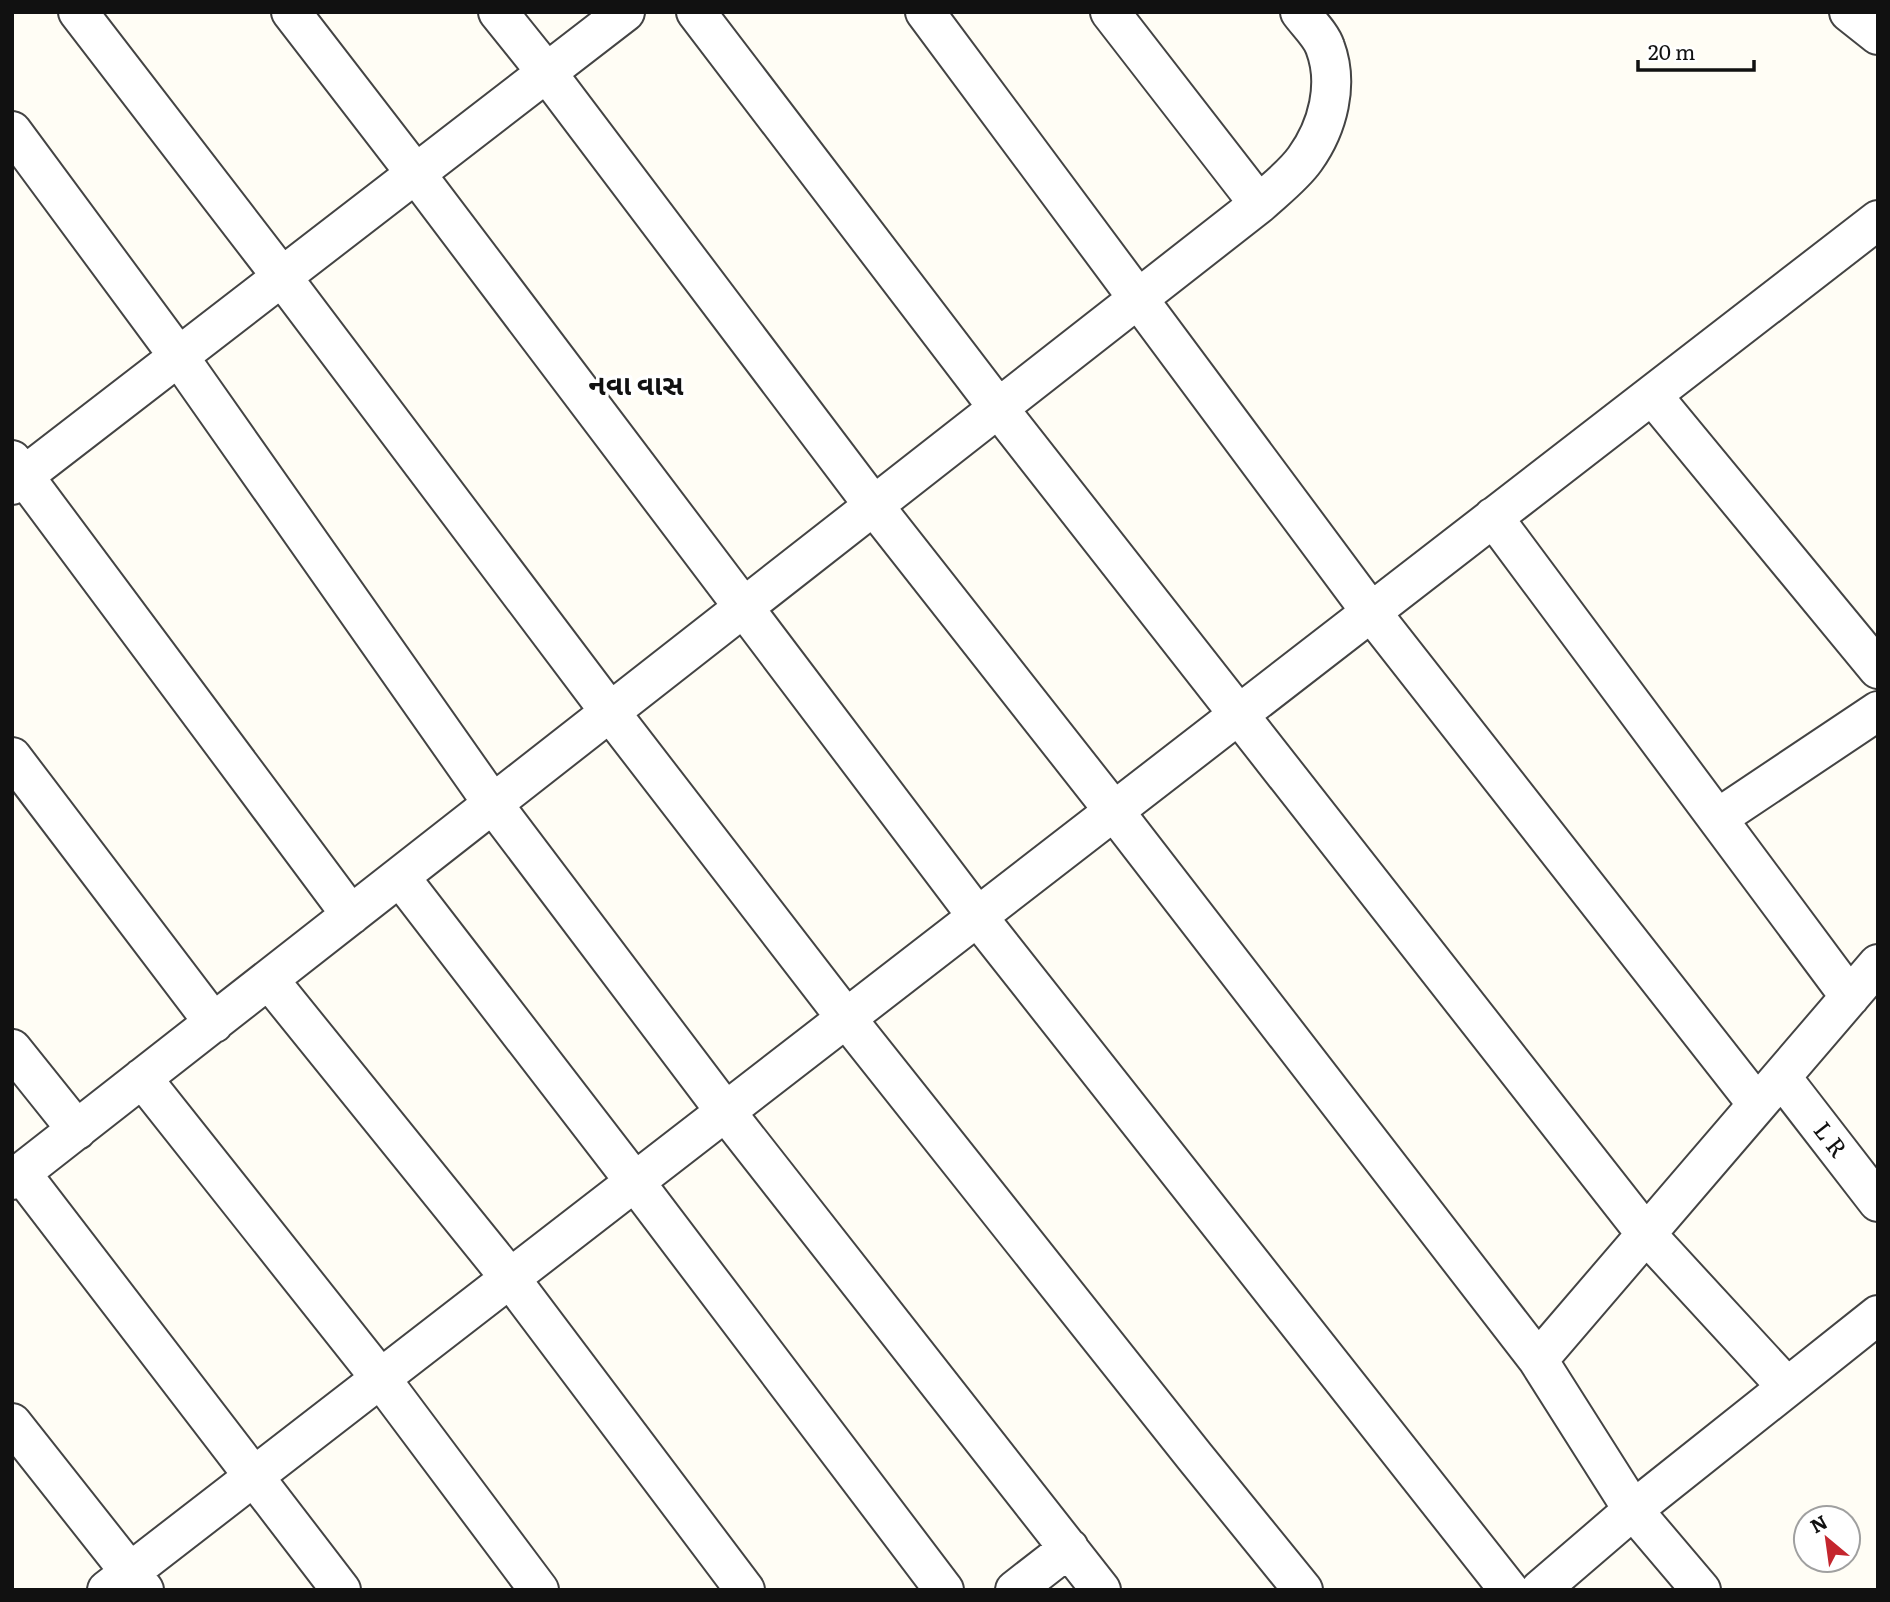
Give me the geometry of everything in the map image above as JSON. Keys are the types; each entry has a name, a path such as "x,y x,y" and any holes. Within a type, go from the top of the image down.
{"street":[{"path":"78,12 846,1018 1303,1590"},
{"path":"291,12 978,916 1510,1590"},
{"path":"498,12 874,506 1114,811 1538,1360 1633,1510 1701,1590"},
{"path":"351,915 16,474 178,357 625,12"},
{"path":"696,12 999,409 1646,1234 1787,1387"},
{"name":"L R","path":"925,12 1371,612 1769,1091 1878,1202"},
{"path":"1110,12 1259,205"},
{"path":"341,1590 17,1177 1259,205 1305,160 1324,124 1332,92 1325,45 1300,12"},
{"path":"1849,12 1878,34"},
{"path":"12,131 178,357 493,804 725,1111 1101,1590"},
{"path":"12,1423 127,1584 254,1477 725,1111 1493,517 1875,228"},
{"path":"1652,395 1878,669"},
{"path":"1493,517 1850,997"},
{"path":"1718,818 1878,711"},
{"path":"12,757 214,1023"},
{"path":"400,877 944,1590"},
{"path":"1538,1360 1878,964"},
{"path":"269,979 510,1278 745,1590"},
{"path":"12,1049 77,1130"},
{"path":"142,1079 381,1379 539,1590"},
{"path":"1540,1590 1633,1510 1878,1315"},
{"path":"1015,1590 1069,1548"}],"district":[{"name":"નવા વાસ","path":"636,385"}]}
